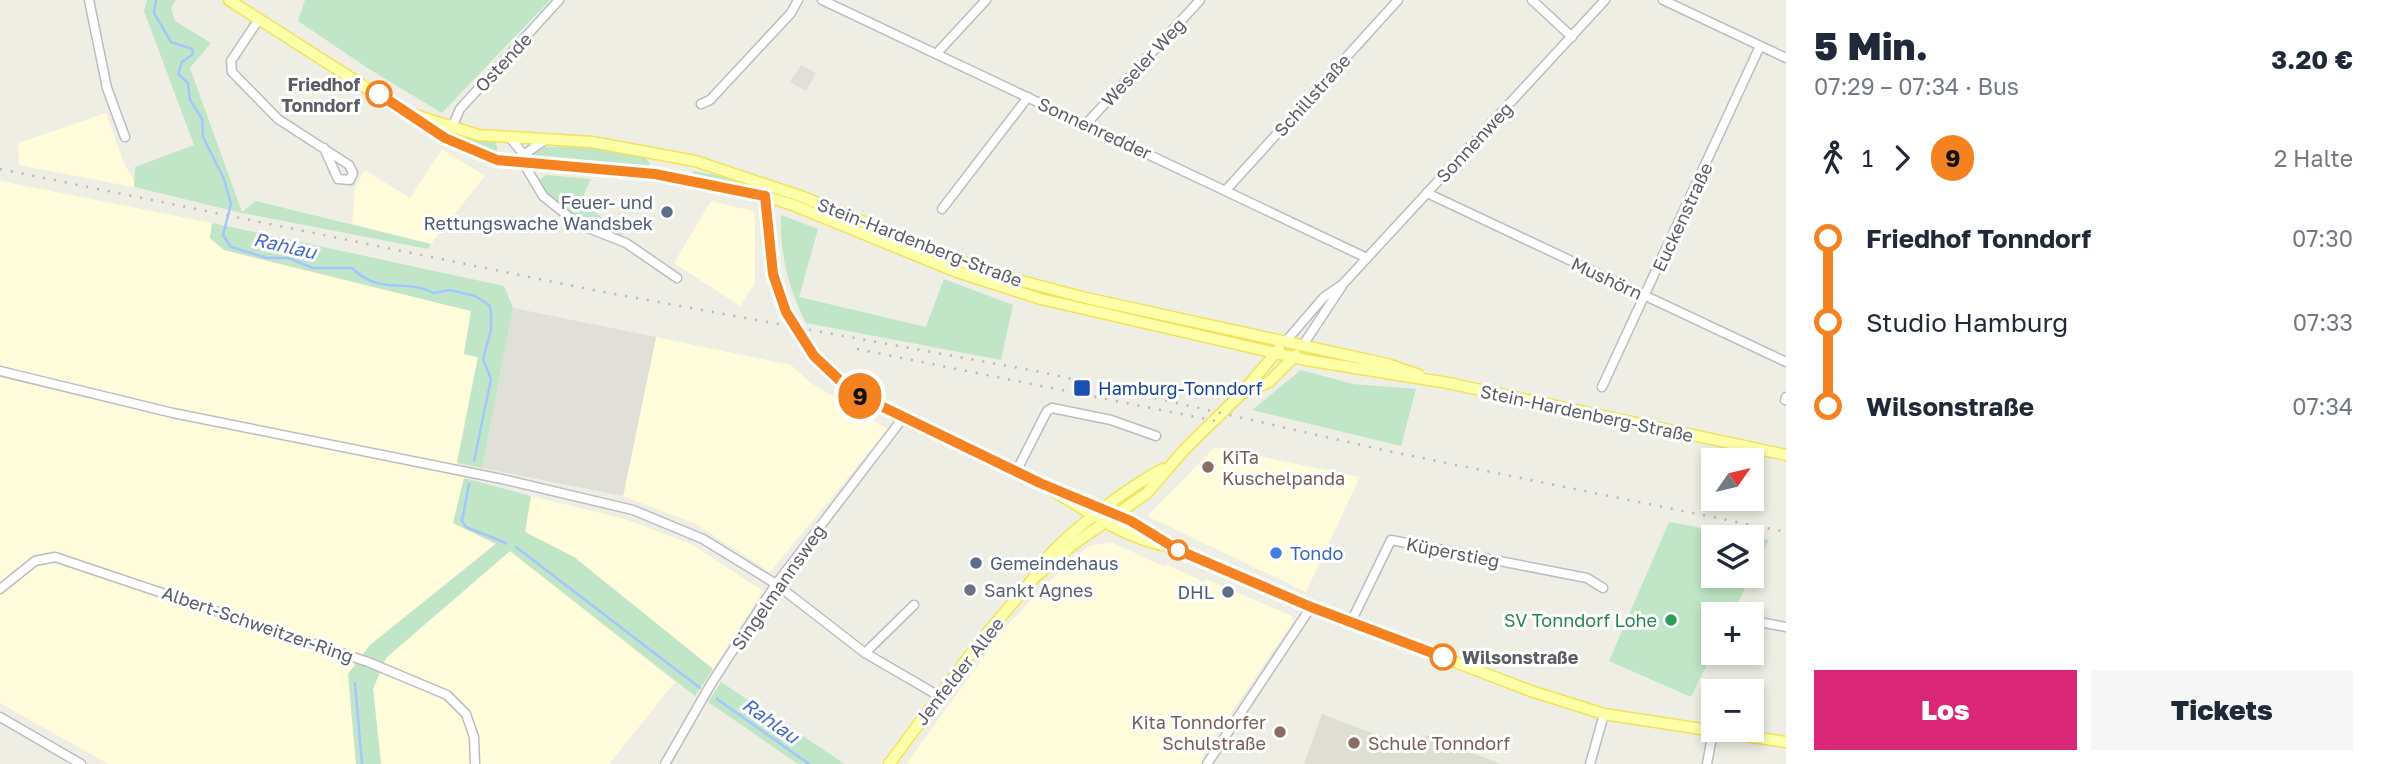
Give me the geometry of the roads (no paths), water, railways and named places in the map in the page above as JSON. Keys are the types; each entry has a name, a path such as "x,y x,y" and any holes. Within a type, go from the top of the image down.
{"main road":[{"path":"229,0 411,114"},
{"name":"Stein-Hardenberg-Straße","path":"411,114 478,135 592,142 670,155 767,184 987,272 1086,298 1387,364 1429,380"},
{"name":"Stein-Hardenberg-Straße","path":"411,114 445,138 475,153 655,174 765,196 957,272 1020,293 1294,358 1388,376 1429,380 1786,456"},
{"path":"767,184 765,196 773,274 795,329 818,361 839,382 903,418 1016,472 1118,515 1173,547 1311,607 1531,691 1604,714 1701,729"},
{"name":"Sonnenweg","path":"1105,523 1147,493 1167,468 1240,395 1286,341"},
{"name":"Sonnenweg","path":"1240,395 1269,382 1294,358 1303,345"},
{"name":"Sonnenweg","path":"1105,510 1148,477 1167,468"},
{"path":"1040,483 1105,523 1145,541 1173,547"},
{"name":"Jenfelder Allee","path":"889,764 939,696 1033,579 1048,555 1105,510"},
{"name":"Jenfelder Allee","path":"1033,579 1071,546 1105,523"},
{"path":"1764,739 1786,742"}],"street":[{"path":"89,0 107,88 125,137"},
{"name":"Ostende","path":"452,127 460,109 559,0"},
{"path":"701,104 717,93 791,13 798,0"},
{"name":"Sonnenredder","path":"822,0 1087,123 1367,258"},
{"path":"937,54 986,0"},
{"name":"Weseler Weg","path":"1087,123 1200,0"},
{"name":"Schillstraße","path":"1226,190 1398,0"},
{"path":"1532,0 1572,37"},
{"name":"Sonnenweg","path":"1286,341 1324,297 1343,284 1605,0"},
{"path":"1663,0 1786,58"},
{"path":"259,19 231,61 232,72 278,119 324,148"},
{"name":"Euckenstraße","path":"1602,387 1760,46"},
{"path":"942,209 1028,97"},
{"path":"511,139 543,196 578,224 626,243 677,278"},
{"path":"525,160 545,140"},
{"name":"Mushörn","path":"1427,193 1786,362"},
{"name":"Sonnenweg","path":"1303,345 1328,312 1343,284"},
{"path":"0,371 164,411 599,500 703,539 776,584 865,653 939,696"},
{"path":"1016,472 1046,411 1052,408 1111,420 1156,436"},
{"name":"Singelmannsweg","path":"665,764 711,684 776,584 903,418"},
{"name":"Küperstieg","path":"1351,622 1391,540 1587,578 1603,588"},
{"name":"Albert-Schweitzer-Ring","path":"0,589 35,561 55,557 368,662 447,695 466,714 474,737 475,764"},
{"path":"865,653 914,605"},
{"path":"1207,764 1311,607"},
{"path":"1764,623 1786,626"},
{"path":"1590,764 1604,714"},
{"path":"0,717 81,764"},
{"path":"1707,764 1711,742"}],"waterway":[{"name":"Rahlau","path":"156,0 154,13 171,42 192,49 193,54 182,62 178,74 188,83 190,100 202,119 203,137 224,179 231,204 223,235 231,247 267,258 288,258 313,268 352,268 373,282 383,284 413,287 434,293 450,290 475,296 489,305 491,330 483,359 491,379 474,461"},
{"name":"Rahlau","path":"469,484 462,521 466,527 506,543"},
{"name":"Rahlau","path":"516,547 700,688"},
{"path":"355,683 362,764"},
{"name":"Rahlau","path":"717,699 809,764"}],"railway":[{"path":"0,169 598,291 1041,372 1383,450 1786,532"},
{"path":"857,349 1221,422"}],"place":[{"name":"Friedhof Tonndorf","path":"379,94"},
{"name":"Feuer- und Rettungswache Wandsbek","path":"667,212"},
{"name":"Hamburg-Tonndorf","path":"1082,388"},
{"name":"KiTa Kuschelpanda","path":"1208,467"},
{"name":"Tondo","path":"1276,553"},
{"name":"Gemeindehaus","path":"976,563"},
{"name":"Sankt Agnes","path":"970,590"},
{"name":"DHL","path":"1228,592"},
{"name":"SV Tonndorf Lohe","path":"1671,620"},
{"name":"Wilsonstraße","path":"1443,657"},
{"name":"Kita Tonndorfer Schulstraße","path":"1280,732"},
{"name":"Schule Tonndorf","path":"1354,743"}]}
